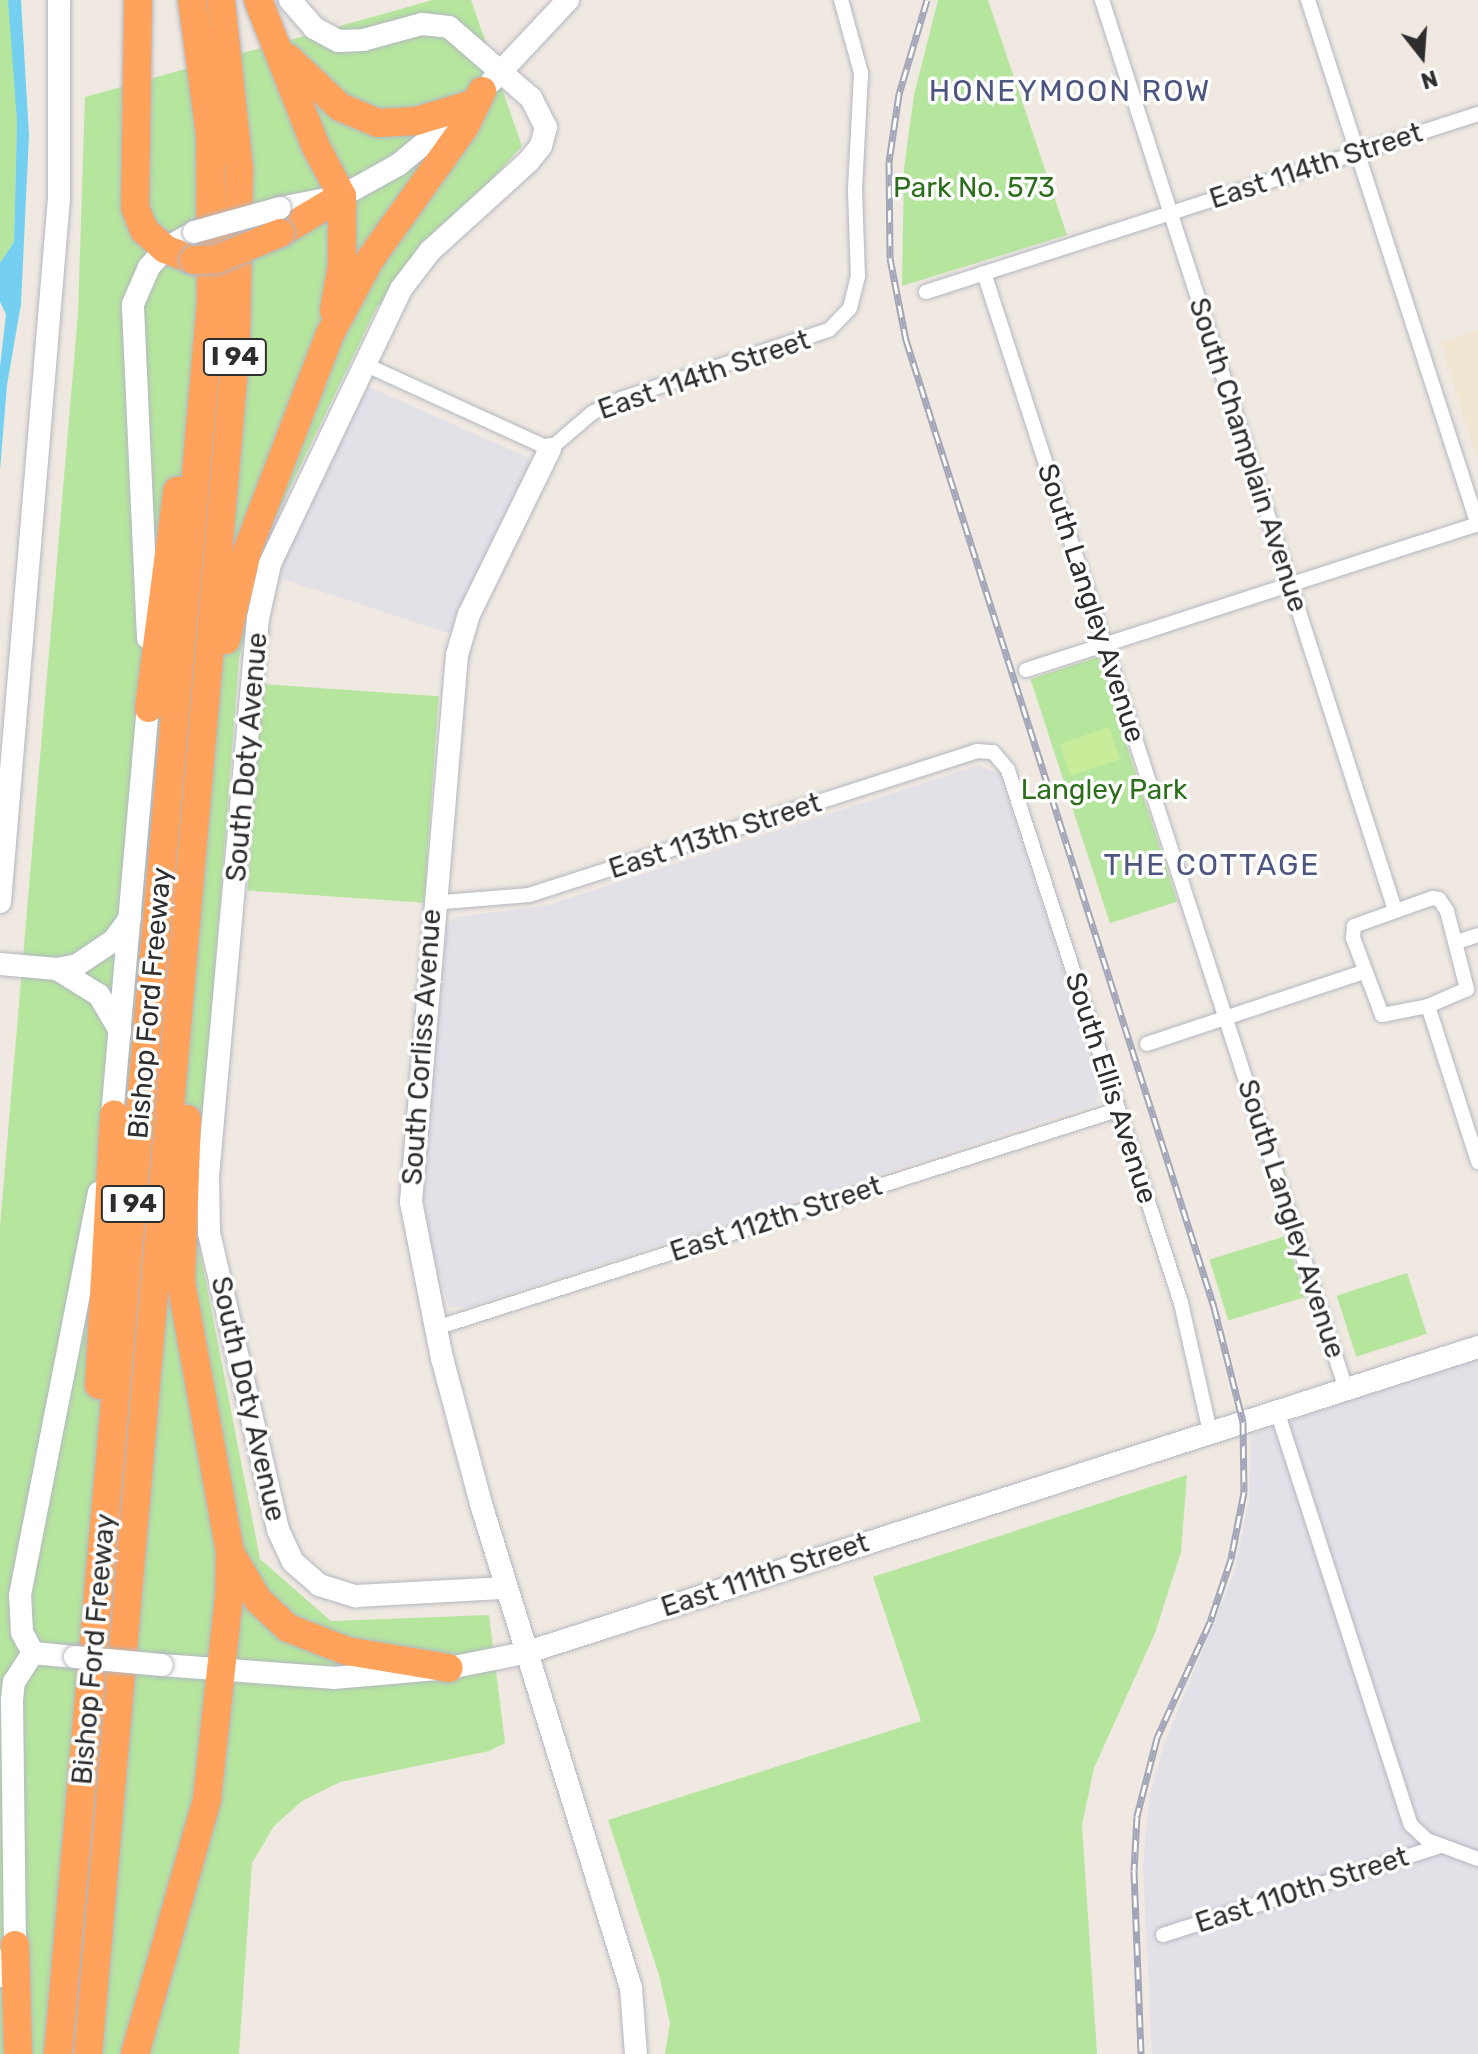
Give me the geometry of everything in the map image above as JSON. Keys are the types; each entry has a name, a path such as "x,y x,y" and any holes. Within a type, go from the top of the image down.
{"highway":[{"name":"Bishop Ford Freeway","path":"58,2054 207,354 213,242 210,147 192,0"},
{"name":"Bishop Ford Freeway","path":"88,2054 204,713 241,235 232,79 221,0"},
{"path":"258,0 342,196 342,265 330,334"},
{"path":"135,5 135,207 144,230 165,249 194,260 217,259 280,220 342,196"},
{"path":"273,39 323,95 358,117 394,124 476,98"},
{"path":"204,713 223,659 247,551 330,334 371,258 465,126 476,98"},
{"path":"149,708 185,435 207,354"},
{"path":"135,2054 207,1799 230,1552 181,1282 190,1038 182,967"},
{"path":"104,1546 94,1474 114,1114"},
{"path":"230,1552 258,1600 288,1628 347,1651 449,1668"},
{"path":"15,1945 17,2054"},
{"path":"0,2031 17,2054"}],"street":[{"path":"0,902 59,198 59,0"},
{"name":"South Doty Avenue","path":"290,0 314,28 338,41 363,40 422,24 449,27 502,70 545,119 541,146 414,269 362,363 263,588 207,1217 278,1530 293,1562 319,1585 356,1596 506,1588"},
{"path":"342,196 398,165 476,98 568,0"},
{"name":"East 114th Street","path":"550,449 592,413 819,336 850,308 858,277 855,189 861,88 841,0"},
{"name":"South Champlain Avenue","path":"1102,0 1395,910"},
{"path":"1026,670 1478,525 1308,0"},
{"name":"East 114th Street","path":"926,292 1478,114"},
{"path":"0,1976 15,1945 12,1700 14,1682 33,1653 22,1632 20,1595 114,1114 149,708 132,335 139,285 165,249 194,232 280,220"},
{"name":"South Langley Avenue","path":"984,273 1346,1389"},
{"path":"362,363 550,449"},
{"name":"South Corliss Avenue","path":"525,1653 416,1245 410,1170 432,903 462,636 550,449"},
{"name":"East 113th Street","path":"432,903 529,895 977,751 993,752"},
{"name":"South Ellis Avenue","path":"993,752 1008,770 1181,1303 1210,1432"},
{"path":"1439,899 1457,942 1467,989 1428,1006 1382,1015 1364,972 1354,926 1395,910 1439,899"},
{"path":"0,964 57,969 100,952 130,918"},
{"path":"1457,942 1478,935"},
{"path":"57,969 99,995 121,1034"},
{"path":"1147,1044 1364,972"},
{"path":"1428,1006 1478,1162"},
{"name":"East 112th Street","path":"436,1328 1117,1110"},
{"name":"East 111th Street","path":"33,1653 333,1678 449,1668 525,1653 1478,1347"},
{"path":"1277,1411 1408,1819 1418,1834 1478,1859"},
{"path":"525,1653 631,1988 636,2054"},
{"name":"East 110th Street","path":"1163,1935 1441,1845"}],"shaded area":[{"path":"1478,330 1478,461 1440,342"},
{"path":"369,387 527,457 531,463 452,634 273,576 359,395"},
{"path":"979,765 1000,775 1100,1082 1096,1104 468,1307 449,1307 429,1241 423,1190 447,924 458,917 548,905"},
{"path":"1478,1358 1478,2054 1152,2054 1143,1865 1149,1798 1165,1742 1234,1573 1249,1501 1251,1434"}],"green space":[{"path":"0,0 8,0 18,84 14,242 0,263"},
{"path":"433,0 471,0 522,146 377,307 269,531 239,659 195,1226 260,1559 331,1621 489,1615 505,1743 489,1751 340,1782 302,1801 274,1826 252,1863 239,2054 0,2054 0,1226 78,314 85,97"},
{"name":"Park No. 573","path":"938,0 988,0 1067,235 902,286 904,168 914,95"},
{"name":"Langley Park","path":"1098,657 1177,901 1110,923 1030,679"},
{"path":"262,684 439,696 424,903 248,890"},
{"path":"1109,727 1120,759 1071,776 1060,744"},
{"path":"1286,1236 1305,1297 1228,1321 1209,1259"},
{"path":"1407,1273 1427,1334 1356,1357 1337,1296"},
{"path":"1187,1475 1181,1552 1155,1633 1094,1768 1082,1825 1097,2054 665,2054 670,2023 659,1975 608,1820 921,1721 873,1577"}],"water":[{"path":"8,0 21,0 29,135 21,304 7,385 0,470 0,367 6,314 0,302 0,263 14,242 17,121"}],"railway":[{"path":"927,0 899,94 889,162 890,258 906,340 1214,1307 1243,1422 1244,1492 1231,1559 1210,1622 1157,1738 1137,1816 1134,1871 1141,2054"}],"district":[{"name":"HONEYMOON ROW","path":"1070,91"},
{"name":"THE COTTAGE","path":"1212,865"}]}
